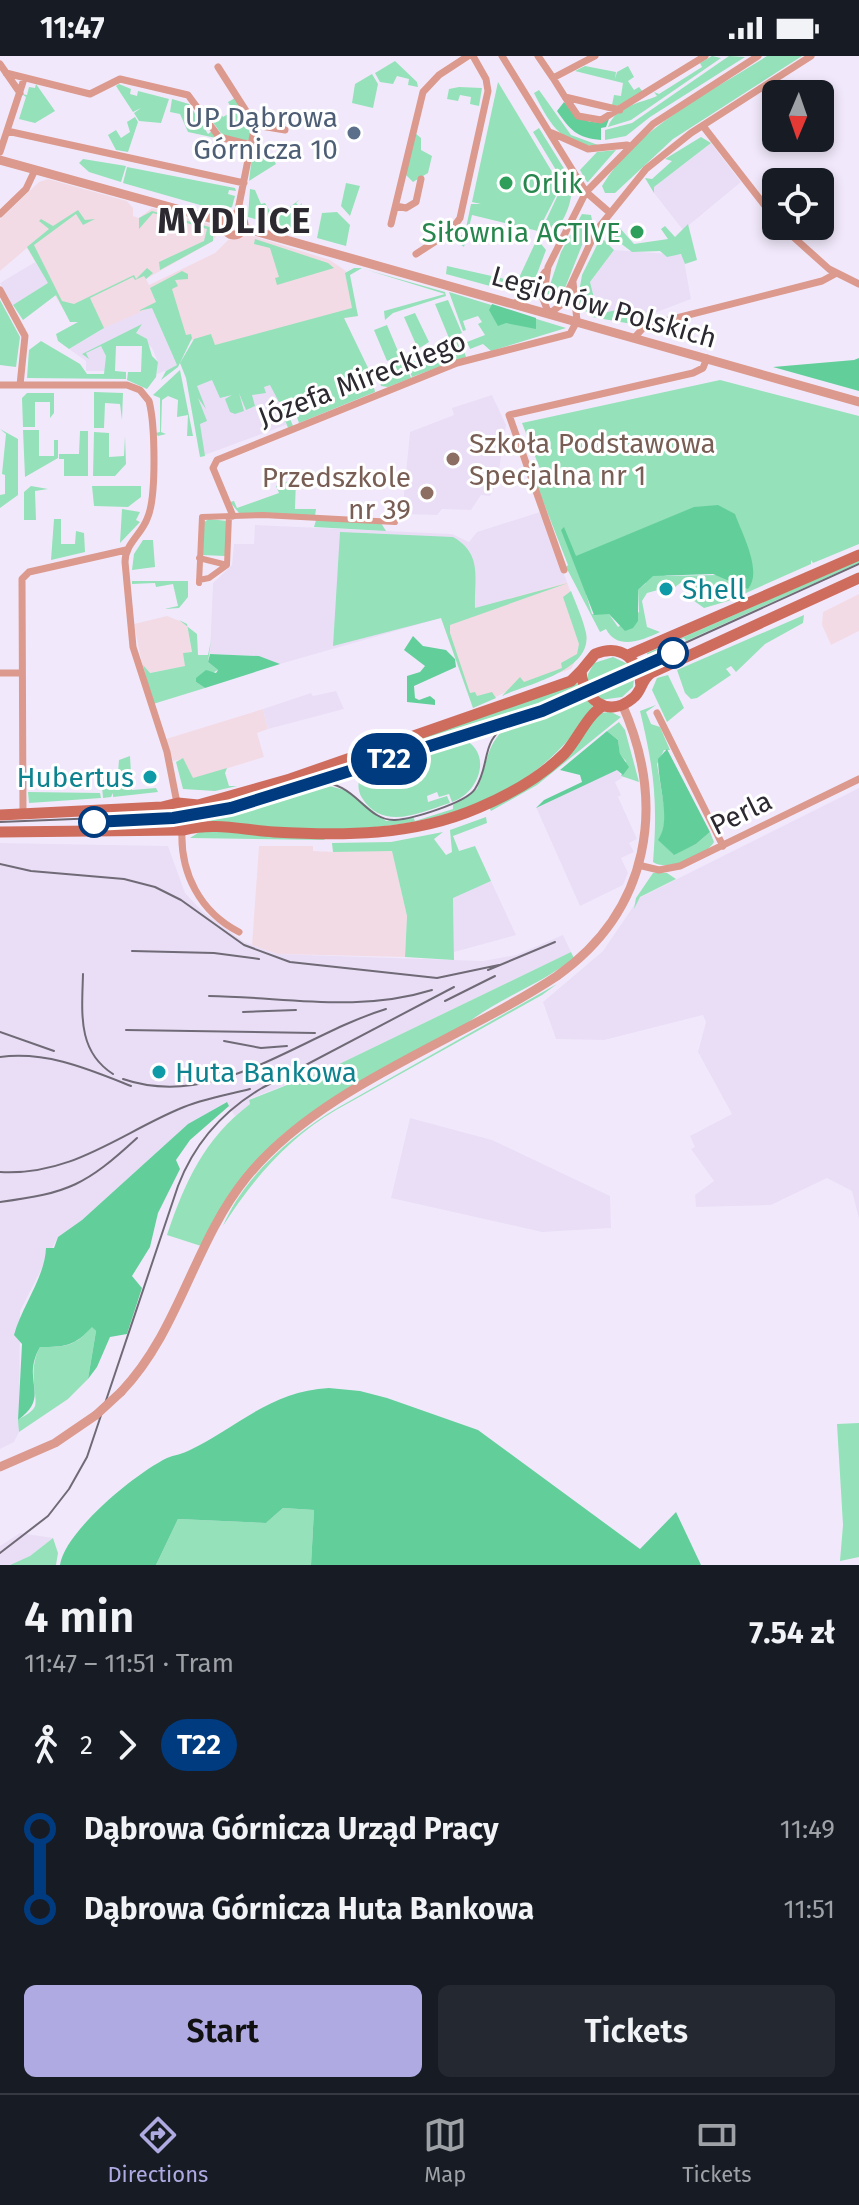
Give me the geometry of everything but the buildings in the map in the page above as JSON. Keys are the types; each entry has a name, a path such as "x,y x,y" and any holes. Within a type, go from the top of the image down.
{"main road":[{"path":"0,815 190,805 290,779 571,681 589,658 600,651 628,655 859,555"},
{"path":"0,832 182,829 214,824 268,832 361,834 450,819 503,796 544,771 567,751 595,712 603,706 622,704 634,697 654,671 859,578"},
{"path":"628,655 638,668 641,687"},
{"path":"581,671 586,692 603,706"},
{"path":"174,804 167,819 182,829"},
{"path":"182,829 195,816 190,805"}],"street":[{"path":"391,224 423,92 439,75 470,56 486,79 488,91 460,218 450,232 416,254"},
{"path":"502,56 586,192 609,212"},
{"path":"538,56 576,113 587,120 601,120 620,110 705,56"},
{"path":"553,78 595,56"},
{"path":"513,304 530,295 548,267 561,236 586,192 630,145 667,114 758,56"},
{"path":"548,267 543,302 549,314 561,306 587,246 609,212 653,163 703,126 811,56"},
{"path":"0,64 20,93"},
{"path":"218,67 255,125 237,215"},
{"path":"6,73 90,94 120,79 183,93 195,100 219,137 251,145"},
{"path":"0,152 5,126 24,79"},
{"path":"565,97 620,110"},
{"path":"255,125 285,130"},
{"path":"5,126 244,183"},
{"path":"703,126 762,202"},
{"path":"549,131 588,149 630,145"},
{"path":"0,160 224,222 230,235 240,234 244,228 243,221 237,215"},
{"path":"0,214 26,189 35,170"},
{"path":"396,206 406,208 416,202 421,179"},
{"path":"224,222 227,217 237,215"},
{"name":"Legionów Polskich","path":"244,228 859,402"},
{"path":"797,240 835,274 859,284"},
{"path":"634,338 645,326 822,281 835,274"},
{"path":"573,280 577,321"},
{"path":"0,290 25,336 20,385"},
{"name":"Józefa Mireckiego","path":"231,516 214,471 217,460 457,363 570,334 577,321"},
{"path":"564,570 509,415 693,373 703,368 707,358"},
{"path":"0,385 127,385 146,396 152,413 151,507 147,521 126,550 24,576 21,582 23,813"},
{"path":"231,516 227,565 199,582 201,518 231,516 395,522"},
{"path":"126,550 133,647 167,752 174,804"},
{"path":"199,558 227,565"},
{"path":"0,673 22,673"},
{"path":"3,1466 49,1446 96,1415 121,1392 164,1335 225,1209 271,1150 329,1106 525,995 573,964 612,921 638,865 646,833 646,786 640,746 622,704"},
{"path":"657,713 723,846"},
{"name":"Perla","path":"638,865 655,870 676,867 859,779"},
{"path":"182,829 186,871 197,893 221,921 239,932"}],"shaded area":[{"path":"711,143 741,182 683,230 654,193 654,187"},
{"path":"48,179 127,201 133,208 133,216 139,218 152,208 216,226 218,233 213,241 146,279 149,285 215,253 228,240 250,235 330,260 346,271 358,316 280,329 215,348 211,335 186,342 102,329 63,309 27,248 0,271 0,219 39,182"},
{"path":"614,250 683,255 691,299 631,322 598,315 590,282"},
{"path":"35,262 49,283 12,306 0,283"},
{"path":"152,307 178,366 157,374 158,362 152,348 134,332 107,344 105,371 86,371 86,361 69,349 104,328"},
{"path":"344,318 374,391 292,406 286,409 291,423 202,456 192,384"},
{"name":"Szkoła Podstawowa Specjalna nr 1","path":"492,395 506,425 497,483 490,496 481,495 471,510 442,509 437,515 402,514 410,432 454,415 452,408"},
{"path":"540,512 567,582 280,664 259,656 210,654 213,583 232,565 234,544 254,544 255,525 452,534 469,542 477,532"},
{"path":"567,582 587,638 571,669 516,687 473,708 441,618"},
{"path":"859,594 859,631 831,645 822,625 823,612"},
{"path":"167,616 187,624 192,652 184,653 186,666 144,674 134,624"},
{"path":"336,691 344,709 268,729 263,709 311,693 313,696"},
{"path":"263,709 268,729 257,733 264,757 193,779 183,759 173,761 166,739"},
{"path":"617,768 622,778 615,782 621,795 618,797 637,839 629,843 634,852 621,858 628,873 623,885 580,906 536,807"},
{"path":"859,788 859,1219 852,1191 827,1178 771,1205 696,1207 695,1195 714,1181 691,1149 695,1147 690,1136 732,1114 698,1052 706,1022 703,1015 604,1040 556,1039 543,1002 603,951 639,898"},
{"name":"Huta Bankowa","path":"0,843 168,846 185,893 201,910 244,942 277,954 483,961 516,955 563,935 571,952 333,1067 249,1099 250,1104 235,1116 226,1102 189,1124 82,1220 58,1237 20,1311 19,1432 14,1442 0,1449"},
{"path":"259,846 313,846 313,851 335,852 392,850 407,916 405,957 277,954 252,945"},
{"path":"491,881 516,935 454,952 453,897"},
{"path":"410,1118 492,1140 610,1196 611,1228 542,1232 391,1198"},
{"path":"20,1533 53,1538 30,1556 10,1565 0,1565 0,1546"}],"green space":[{"path":"712,56 721,58 631,120 608,127 623,109 657,96 654,92 659,94 702,67 700,63"},
{"path":"729,56 745,57 650,117 626,136 605,140 605,130 632,123"},
{"path":"767,56 802,56 673,139 615,193 605,193 602,186 635,145 700,97"},
{"path":"395,61 417,82 418,87 408,85 409,79 397,76 393,84 380,82 375,73"},
{"path":"585,66 616,72 615,79 617,72 628,66 634,77 628,81 634,90 639,87 643,92 617,106 612,105 614,95 621,96 623,83 575,71"},
{"path":"372,74 378,84 373,108 352,103 355,84"},
{"path":"498,82 557,180 558,192 538,231 472,215 464,247 457,242 452,245 450,242 465,233 471,204 481,204 472,202"},
{"path":"36,84 55,111 35,123 19,119 26,97 22,94 27,95 29,87 35,88"},
{"path":"119,84 131,89 130,94 137,96 138,91 169,99 161,123 139,121 134,113 141,108 133,112 116,86"},
{"path":"482,88 479,106 470,104 471,97 460,95 458,101 447,99 449,89"},
{"path":"539,90 571,135 598,145 575,142 558,131 534,93"},
{"path":"235,98 242,109 238,112 246,129 252,126 250,139 246,141 223,136 209,117 218,110 223,117 233,111 228,102"},
{"path":"172,99 189,104 208,134 212,131 216,138 188,132 180,114 170,112"},
{"path":"564,102 589,122 609,119 606,127 601,128 601,140 580,135 570,128 557,111"},
{"path":"135,117 138,122 128,152 116,150 108,135 116,130 121,138 130,132 127,122"},
{"path":"539,128 568,175 561,179 533,132"},
{"path":"415,133 421,138 421,150 432,156 428,173 413,182 405,174"},
{"path":"701,137 711,143 654,187 654,193 645,178 652,179 672,161 665,159"},
{"path":"253,148 269,152 276,164 249,181"},
{"path":"616,150 587,182 580,170 597,152"},
{"path":"83,159 126,166 121,182 89,172 79,163"},
{"path":"127,167 235,188 236,191 229,190 228,194 235,196 232,207 221,211 123,183"},
{"path":"570,179 570,202 563,219 547,236 540,233 564,182"},
{"path":"346,183 360,186 350,216 341,206"},
{"path":"250,189 255,190 261,204 265,203 275,219 300,199 296,203 299,206 302,203 296,231 248,217"},
{"path":"78,210 85,220 95,219 83,225 76,214 34,245 62,301 74,304 134,275 136,279 147,268 153,273 146,279 144,276 135,280 133,277 90,298 104,328 69,349 58,341 56,334 78,322 70,322 56,295 23,320 13,305 48,283 27,247 49,229 39,221 41,219 53,226"},
{"path":"152,211 213,228 213,241 160,270 159,262 204,241 207,229 153,213 139,229 139,218"},
{"path":"337,212 350,225 346,246 317,238 322,213"},
{"path":"582,214 591,215 592,220 561,298 547,294 561,252"},
{"path":"688,224 697,260 685,264 681,254 667,257 660,251 632,252 611,236 619,227 634,244 668,239 661,229 665,226 675,237"},
{"path":"601,237 614,250 590,282 598,314 626,308 632,324 592,317 577,303 582,275"},
{"path":"255,239 328,263 334,268 277,285 275,278 279,277 270,248 254,244"},
{"path":"537,239 546,250 531,290 518,280"},
{"path":"447,266 505,279 507,274 515,281 501,289 446,274"},
{"path":"362,268 350,275 358,316 344,318 371,374 375,392 299,423 293,406 286,409 293,426 288,428 280,406 325,386 280,404 270,385 264,387 266,393 252,395 255,406 246,410 239,393 244,411 235,414 230,412 225,399 232,395 220,398 212,380 197,386 207,421 200,424 205,456 200,457 186,378 180,363 194,339 211,334 215,345 352,308 345,273"},
{"path":"367,270 445,292 446,296 393,313 385,320 384,311 445,294"},
{"path":"182,271 188,274 188,279 175,280 178,286 172,289 186,335 191,334 192,338 178,367 161,380 166,371 177,365 152,308 138,311 156,302 150,288"},
{"path":"449,292 566,328 491,351 483,344 470,349 467,342 485,335 478,324 482,322 478,316 463,321 466,330 463,331"},
{"path":"0,300 20,337 16,367 0,365"},
{"path":"448,300 462,333 449,338 435,304"},
{"path":"492,304 536,318 536,329 506,323 498,326 489,310"},
{"path":"415,313 429,342 418,349 404,317"},
{"path":"142,324 136,333 147,339 152,356 158,362 156,377 147,389 127,380 128,372 141,372 142,346 116,346 115,371 126,372 126,379 27,378 29,350 41,341 80,364 87,374 104,374 106,356 101,346 86,353 89,359 82,354"},
{"path":"387,325 400,356 387,361 374,330"},
{"path":"459,336 466,357 412,377 407,364 427,356 426,350"},
{"path":"859,358 859,391 773,367 854,360"},
{"path":"404,360 411,378 388,387 381,386 378,370"},
{"path":"180,370 193,436 187,436 188,415 177,417 178,400 168,396 162,400 161,432 166,434 158,436 155,433 160,432 160,398 153,395"},
{"path":"720,380 859,416 859,544 813,563 811,560 811,564 728,601 704,608 690,598 696,590 687,578 675,587 671,583 665,584 665,588 647,593 642,601 647,627 660,632 631,642 617,640 606,629 600,632 566,567 568,565 534,478 542,474 522,423","holes":["710,556 718,575 664,576","646,583 638,590 639,612 618,627 609,614 592,614 586,594"]},
{"path":"94,392 123,393 122,420 120,404 105,403 104,428 94,428"},
{"path":"27,393 54,393 54,413 50,418 50,402 35,402 35,427 23,427 22,398"},
{"path":"0,429 18,439 18,495 0,508 0,495 5,494 5,475 2,474 6,434"},
{"path":"23,430 39,430 39,456 54,456 54,440 58,440 58,458 25,477"},
{"path":"80,431 88,431 88,476 64,476 64,459 59,459 59,454 79,454"},
{"path":"94,432 109,433 109,457 124,456 125,436 126,464 115,476 93,476"},
{"path":"296,478 295,509 316,509 315,516 239,513 230,502 234,501 237,508 279,493 276,486"},
{"path":"31,486 48,489 35,491 36,520 24,520 24,492"},
{"path":"92,486 141,486 141,497 128,507 94,506"},
{"path":"718,505 735,514 746,542 753,572 748,589 713,574 653,576 638,590 638,621 633,628 625,631 609,614 594,615 561,530 564,527 576,556 694,507"},
{"path":"122,509 140,512 136,520 140,522 120,543"},
{"path":"54,519 61,519 61,544 75,544 76,531 84,533 85,552 51,560"},
{"path":"209,519 227,521 225,556 202,555 204,522"},
{"path":"316,520 381,523 386,531 314,527"},
{"path":"340,532 453,537 463,544 473,559 475,608 568,583 450,625 470,693 475,692 477,696 492,692 496,698 473,708 441,618 333,646"},
{"path":"143,540 153,540 155,567 132,570 134,554"},
{"path":"859,560 859,563 686,641 684,638 647,655 647,653"},
{"path":"132,581 188,581 188,597 179,608 164,609 178,606 173,584 156,587 155,583 132,584"},
{"path":"571,591 586,633 585,646 579,657 556,674 502,696 520,677 524,682 562,668 561,663 577,654 579,644 563,597"},
{"path":"804,615 803,623 765,644 736,672 731,666 726,669 731,675 697,698 691,699 685,693 677,670"},
{"path":"187,627 197,634 198,655 208,655 211,641 208,662 218,670 196,682 205,688 153,704 143,665 150,673 185,666 183,653 192,652"},
{"path":"413,636 423,646 446,650 455,659 456,667 414,686 415,698 419,700 430,696 435,700 435,705 407,702 407,676 420,672 425,666 404,650"},
{"path":"210,654 259,656 280,664 205,688 196,682 196,678 206,670 216,673 218,670 208,662"},
{"path":"613,657 632,666 588,685 588,674 594,663"},
{"path":"635,672 633,687 622,697 600,700 591,692"},
{"path":"668,675 684,708 667,722 652,690 657,678"},
{"path":"578,683 580,689 539,705 198,811 357,761"},
{"path":"583,695 593,706 565,744 531,774 493,796 452,812 408,823 317,830 198,820 199,816 322,784 348,791 386,821 413,817 415,821 453,809 453,805 477,789 491,747 501,732 509,725"},
{"path":"656,705 646,712 651,724 660,727 670,750 664,750 657,764 666,817 660,841 673,854 696,844 710,832 714,842 694,858 667,865 653,862 654,786 640,711"},
{"path":"611,712 621,717 537,785 491,811 489,807 515,794 599,713"},
{"path":"619,722 625,730 639,782 621,776 626,761 620,755 618,740 607,731"},
{"path":"607,731 618,740 620,754 629,767 623,775 617,770 536,808 544,800 582,782 580,775 560,770"},
{"path":"461,738 471,744 480,762 476,781 462,797 452,802 449,794 439,797 437,792 427,796 428,802 447,796 450,803 403,817 381,814 362,798 359,783 365,768"},
{"path":"667,749 710,832 696,844 674,855 658,840 664,813 658,759"},
{"path":"130,756 132,790 156,788 158,792 113,797 113,793 111,797 103,798 102,786 117,786 119,760"},
{"path":"183,758 193,778 227,768 225,773 229,786 237,786 215,791 183,789 176,762"},
{"path":"28,792 100,793 101,798 29,803"},
{"path":"486,817 487,823 453,836 459,851 475,846 491,881 453,898 454,960 405,957 407,916 392,851 333,852 332,843 391,842 443,832 434,839 446,855 452,852 450,830"},
{"path":"204,829 323,838 325,840 190,838"},
{"path":"653,873 667,873 676,879 640,897 634,909 636,898"},
{"path":"571,952 574,958 561,968 314,1111 281,1136 241,1178 201,1246 167,1235 198,1163 220,1132 250,1104 249,1100 333,1067"},
{"path":"557,984 318,1121 272,1161 223,1226 257,1173 304,1130 339,1107"},
{"path":"227,1102 229,1106 190,1140 176,1160 180,1169 158,1213 150,1247 132,1276 142,1288 127,1334 110,1337 97,1367 88,1379 96,1331 92,1327 69,1344 40,1347 33,1370 33,1403 18,1420 22,1344 14,1335 38,1281 46,1248 54,1248 58,1237 82,1220 188,1124"},
{"path":"92,1326 96,1331 88,1379 68,1399 19,1432 18,1420 31,1412 35,1404 34,1366 40,1347 69,1344"},
{"path":"329,1388 387,1398 478,1430 640,1549 676,1512 701,1565 311,1565 314,1510 283,1508 266,1523 178,1519 156,1565 60,1565 74,1536 88,1520 138,1476 167,1458 208,1441 272,1403 308,1391"},
{"path":"859,1423 859,1557 840,1561 843,1525 837,1424"},
{"path":"283,1508 314,1510 311,1565 156,1565 178,1519 266,1523"},
{"path":"53,1538 58,1553 56,1565 10,1565 30,1556"}],"tram line":[{"path":"0,822 173,815 236,803 546,706 859,564"},
{"name":"T22","path":"94,822 195,816 231,808 542,711 673,653"},
{"path":"315,783 340,787 384,819 413,817 450,805 470,794 480,779 494,736 512,721"}],"railway":[{"path":"0,864 31,871 124,879 155,887 181,900 244,945 290,962 437,978 499,965"},
{"path":"488,970 555,942"},
{"path":"132,951 214,953 259,959"},
{"path":"83,974 83,1017 87,1043 101,1065 113,1074"},
{"path":"445,1001 495,976"},
{"path":"0,1553 48,1516 69,1489 87,1457 178,1186 192,1156 211,1130 235,1107 262,1088 454,987"},
{"path":"209,996 349,1002 377,1001 432,990"},
{"path":"123,1079 158,1086 191,1085 225,1078 386,1009"},
{"path":"243,1012 296,1010"},
{"path":"126,1030 315,1033"},
{"path":"0,1032 54,1051"},
{"path":"224,1041 261,1048 287,1046"},
{"path":"0,1057 51,1059 131,1086"},
{"path":"0,1172 26,1172 72,1161 187,1106 250,1089"},
{"path":"0,1202 43,1195 75,1184 104,1167 137,1138"}],"place":[{"name":"UP Dąbrowa Górnicza 10","path":"354,133"},
{"name":"Orlik","path":"506,183"},
{"name":"Siłownia ACTIVE","path":"637,232"},
{"name":"Szkoła Podstawowa Specjalna nr 1","path":"453,459"},
{"name":"Przedszkole nr 39","path":"427,493"},
{"name":"Shell","path":"666,589"},
{"name":"Hubertus","path":"150,777"},
{"name":"Huta Bankowa","path":"159,1072"}],"district":[{"name":"MYDLICE","path":"235,221"}]}
